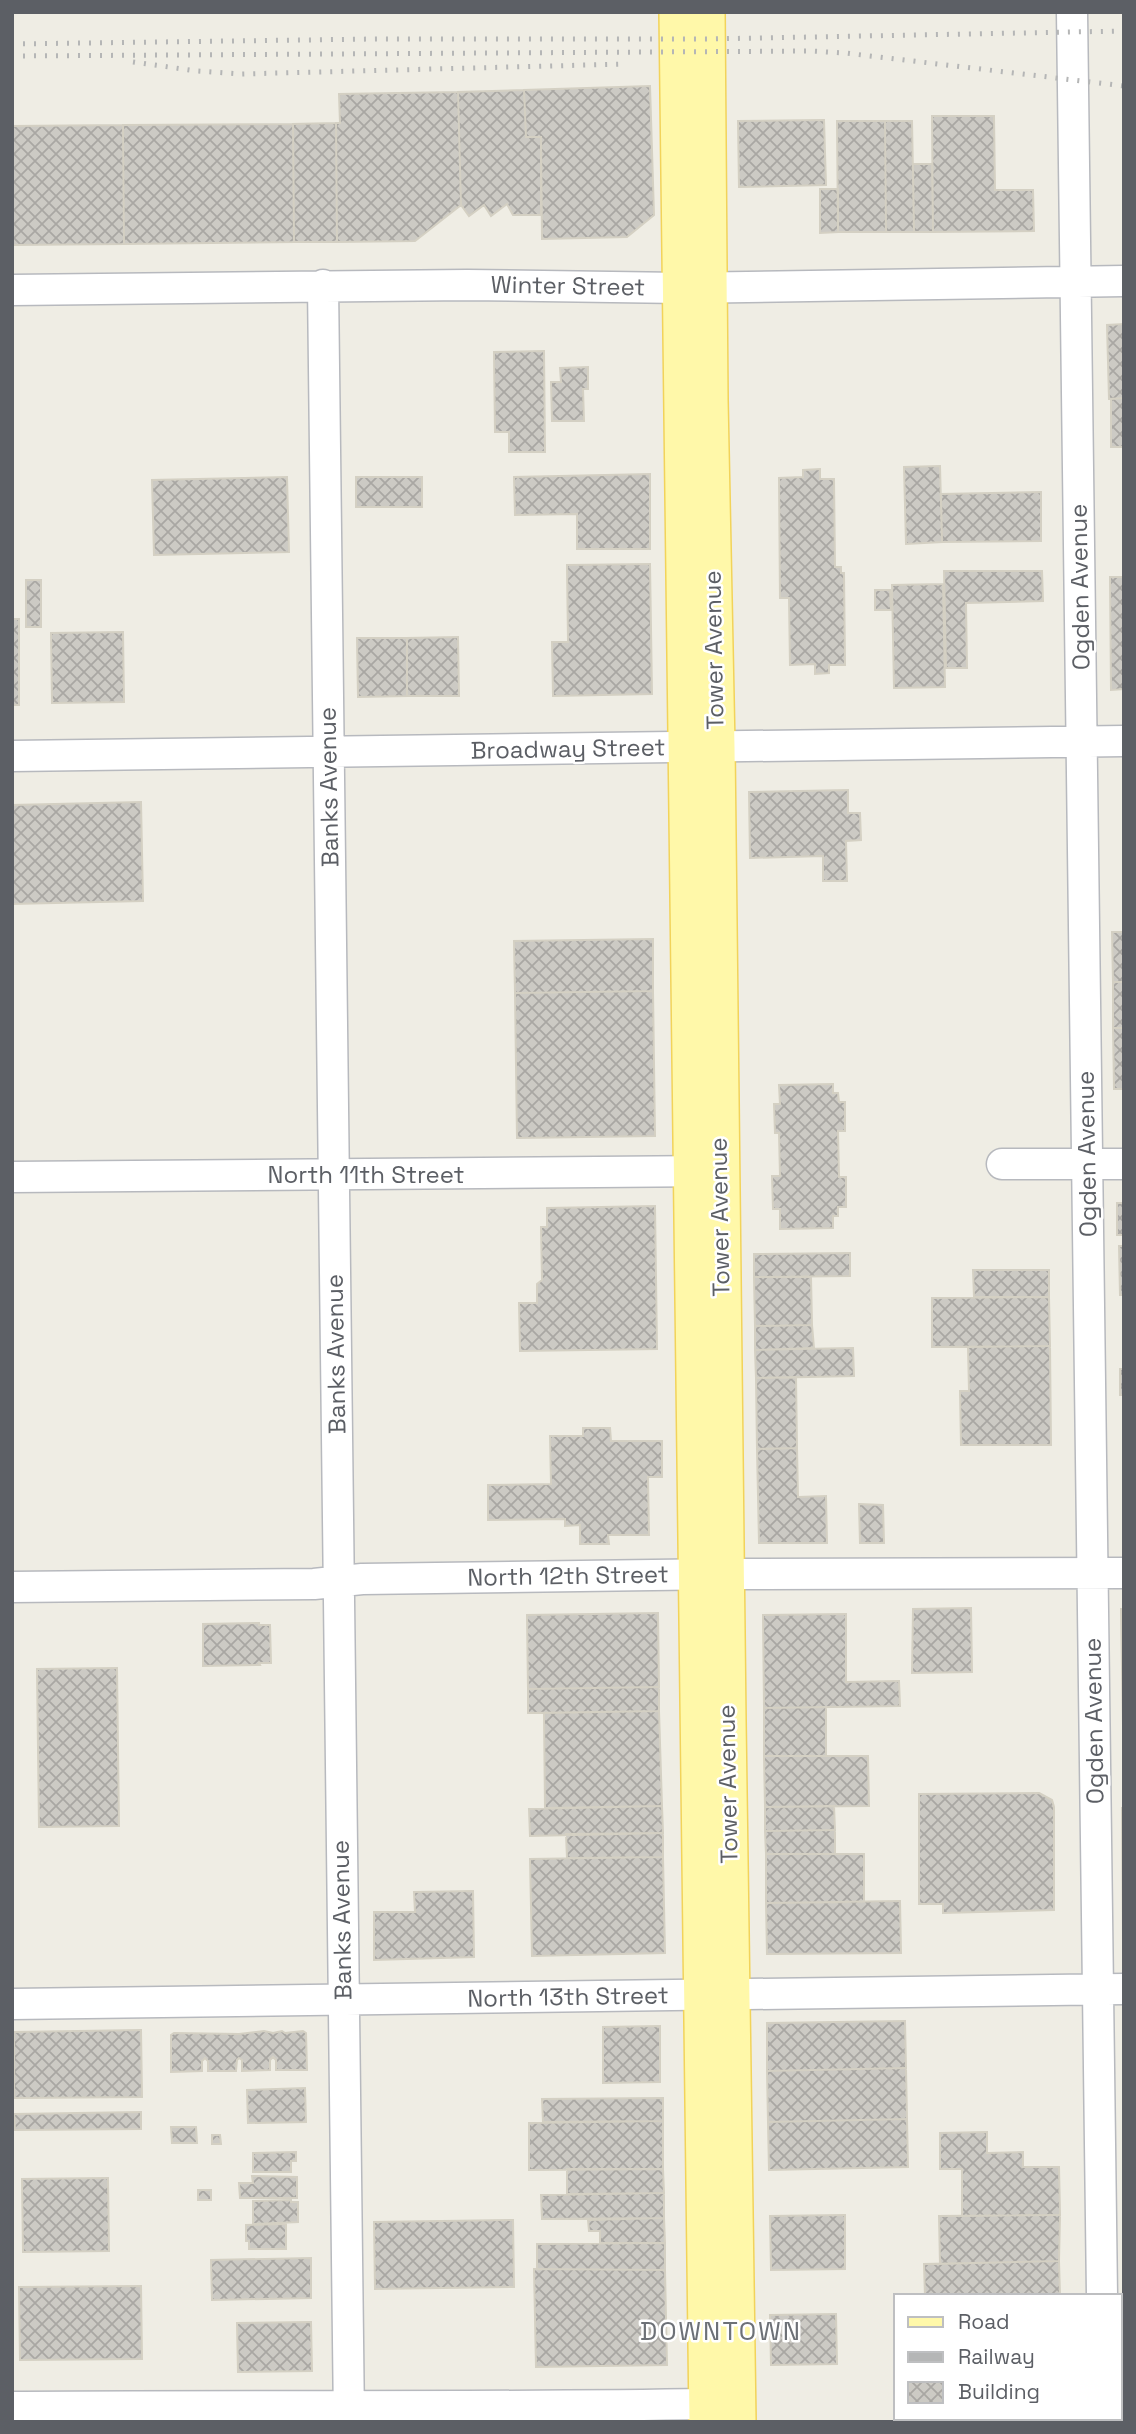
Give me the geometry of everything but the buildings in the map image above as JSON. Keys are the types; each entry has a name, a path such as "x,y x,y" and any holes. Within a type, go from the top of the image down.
{"main road":[{"name":"Tower Avenue","path":"678,12 694,287 702,747 718,1995 719,2417"},
{"name":"Tower Avenue","path":"694,287 706,12"}],"street":[{"name":"Ogden Avenue","path":"1072,12 1092,1573 1110,1989 1102,2294"},
{"name":"Winter Street","path":"12,290 323,285 694,287 1124,281"},
{"name":"Banks Avenue","path":"323,285 349,2414"},
{"name":"Broadway Street","path":"12,756 1124,741"},
{"path":"1002,1164 1124,1164"},
{"name":"North 11th Street","path":"12,1177 706,1171"},
{"name":"North 12th Street","path":"12,1587 712,1574 1124,1573"},
{"name":"North 13th Street","path":"12,2004 1110,1989"},
{"path":"12,2407 349,2414 408,2407 719,2417"}],"railway":[{"path":"12,44 375,39 707,39 1124,31"},
{"path":"12,56 811,51 1124,86"},
{"path":"133,62 241,74 626,64"}],"district":[{"name":"DOWNTOWN","path":"721,2331"}]}
